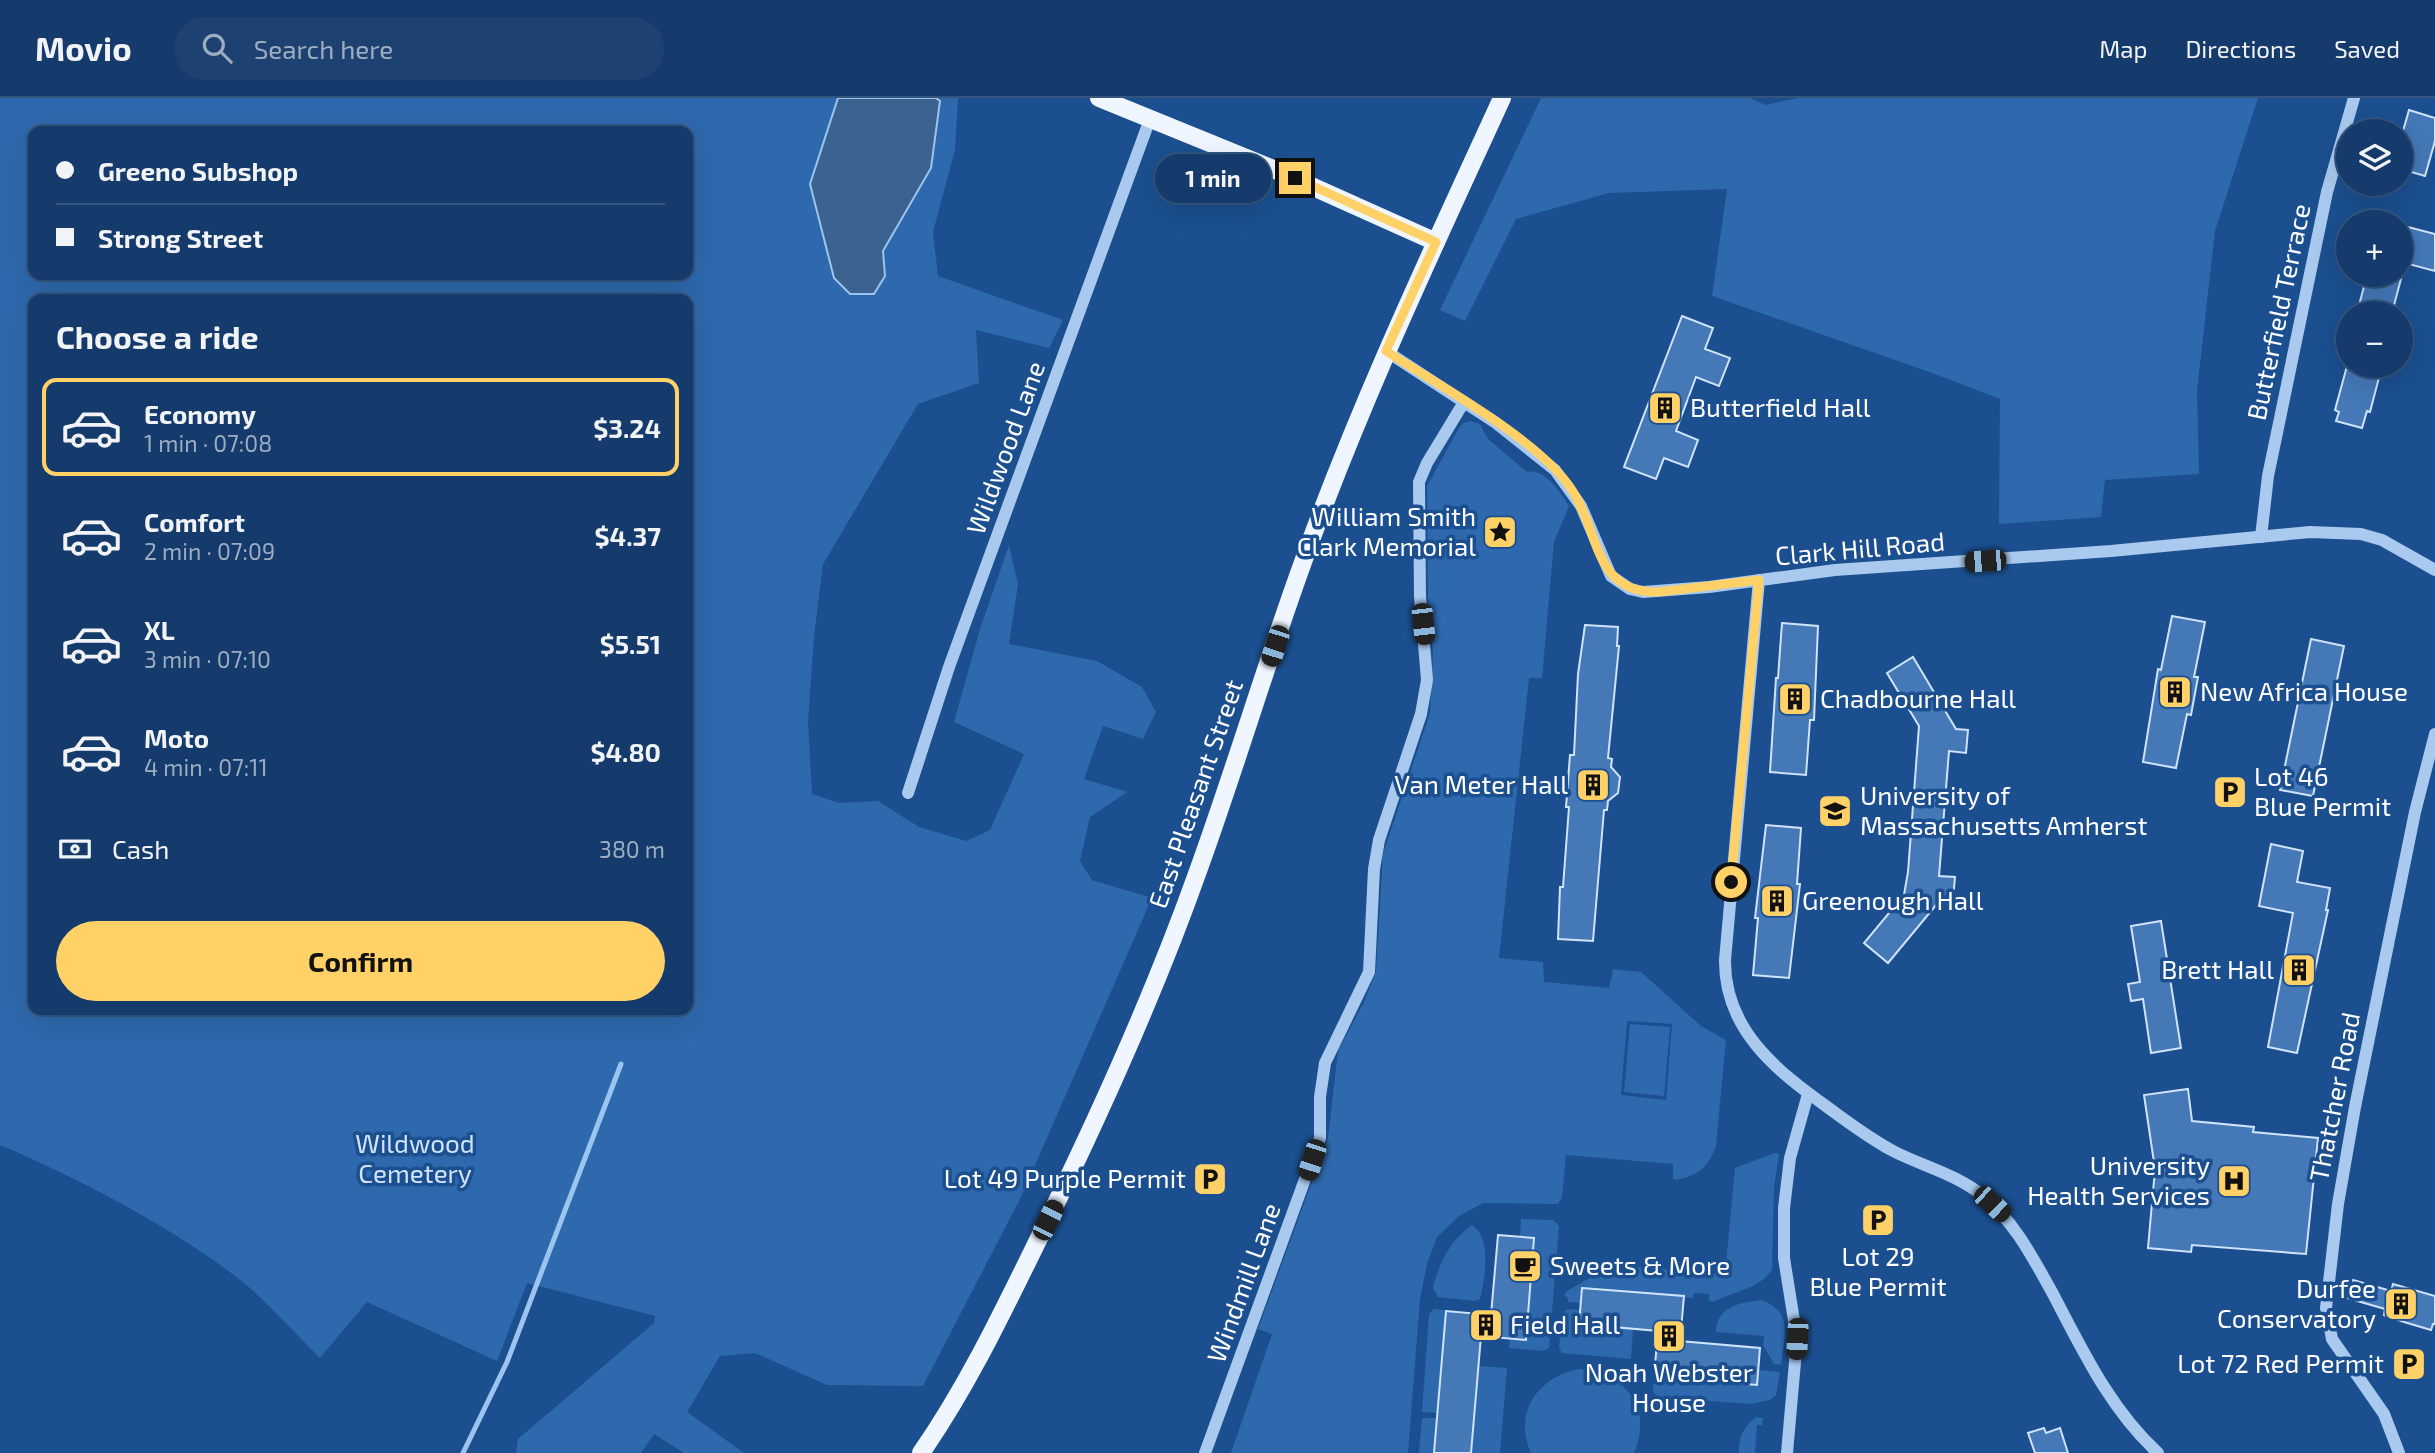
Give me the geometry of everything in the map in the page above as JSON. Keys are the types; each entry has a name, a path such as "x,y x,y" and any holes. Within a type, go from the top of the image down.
{"main road":[{"path":"1099,98 1271,167 1436,242"},
{"name":"East Pleasant Street","path":"921,1453 969,1375 1017,1284 1093,1128 1123,1059 1197,875 1305,555 1340,461 1386,351 1502,98"}],"street":[{"name":"Butterfield Terrace","path":"2261,537 2267,476 2327,192 2354,98"},
{"name":"Wildwood Lane","path":"908,793 949,667 1150,119"},
{"name":"Clark Hill Road","path":"1386,351 1523,443 1565,481 1581,506 1604,563 1619,584 1643,592 1824,571 1921,566 2309,532 2361,534 2382,540 2435,570"},
{"name":"Windmill Lane","path":"1205,1453 1320,1138 1320,1097 1325,1063 1369,972 1374,869 1379,840 1421,714 1427,680 1420,596 1419,482 1427,463 1464,402"},
{"path":"1759,580 1733,856 1725,974 1729,995 1750,1039 1777,1069 1808,1094 1881,1144 1965,1184 2004,1214 2034,1259 2101,1382 2125,1419 2158,1453"},
{"name":"Thatcher Road","path":"2399,1453 2384,1414 2332,1339 2326,1308 2338,1204 2355,1107 2415,812 2435,734"},
{"path":"1787,1453 1797,1339 1784,1258 1784,1208 1790,1158 1808,1094"}],"green space":[{"name":"Wildwood Cemetery","path":"0,98 958,98 955,150 933,232 938,276 1063,320 1049,348 976,330 979,383 918,404 823,564 808,721 812,794 839,803 878,801 919,827 966,841 990,830 1024,754 954,722 980,629 1009,545 1018,584 1009,644 1097,661 1142,687 1156,712 1143,739 1103,726 1084,779 1127,792 1090,817 1080,861 1092,880 1152,898 1021,1197 923,1386 827,1385 755,1353 720,1356 687,1412 744,1453 684,1453 654,1434 641,1453 516,1453 518,1439 654,1323 655,1316 527,1283 497,1361 367,1302 320,1358 250,1288 213,1260 155,1222 0,1145"},
{"path":"1541,98 1750,98 1765,105 1798,98 2258,98 2215,231 2197,391 2199,474 2105,480 2101,517 1999,524 2000,399 1712,296 1727,189 1609,193 1516,219 1465,321 1440,310"},
{"path":"1471,421 1480,424 1488,439 1527,472 1546,477 1569,506 1554,542 1542,678 1529,678 1499,958 1543,962 1544,982 1609,988 1613,969 1641,972 1701,1026 1726,1040 1716,1146 1702,1169 1677,1180 1673,1179 1673,1164 1566,1155 1562,1197 1558,1204 1483,1203 1459,1216 1437,1237 1427,1264 1420,1299 1408,1453 1231,1453 1272,1334 1258,1329 1328,1138 1338,1051 1364,1002 1376,972 1383,854 1430,713 1433,654 1428,603 1427,486 1463,423","holes":["1627,1021 1672,1024 1666,1100 1621,1095"]},
{"path":"1630,1024 1670,1027 1664,1096 1624,1092"},
{"path":"1775,1153 1779,1154 1774,1188 1772,1270 1764,1279 1712,1302 1709,1300 1709,1294 1694,1293 1693,1298 1583,1288 1581,1303 1568,1302 1564,1295 1567,1291 1612,1265 1725,1274 1735,1168"},
{"path":"1521,1219 1553,1220 1559,1226 1549,1348 1544,1351 1509,1348 1510,1339 1526,1340 1534,1238 1520,1237"},
{"path":"1472,1225 1478,1231 1485,1249 1484,1281 1480,1299 1475,1301 1438,1297 1433,1288 1442,1261 1451,1245"},
{"path":"1762,1300 1772,1305 1783,1319 1785,1336 1781,1365 1774,1364 1763,1345 1764,1336 1716,1332 1720,1316 1725,1311 1731,1307"},
{"path":"1434,1309 1479,1314 1446,1311 1437,1413 1422,1412 1429,1314"},
{"path":"1568,1309 1580,1310 1580,1324 1633,1329 1631,1359 1562,1353 1559,1348 1562,1313"},
{"path":"1478,1366 1507,1368 1500,1453 1471,1453"},
{"path":"1578,1369 1609,1377 1631,1395 1640,1421 1634,1453 1531,1453 1525,1424 1532,1399 1551,1380"},
{"path":"1758,1370 1780,1372 1776,1395 1770,1400 1751,1404 1658,1397 1653,1392 1654,1376 1757,1384"},
{"path":"1756,1417 1763,1418 1762,1425 1757,1425 1755,1453 1739,1453 1743,1433"},
{"path":"1422,1418 1437,1418 1434,1453 1419,1453"}],"shaded area":[{"path":"838,98 936,98 940,101 931,168 883,251 885,276 874,294 850,294 834,278 810,184"}],"building":[{"path":"2409,110 2435,118 2435,141 2425,176 2413,172 2413,119 2406,119"},
{"path":"2413,228 2435,234 2435,271 2413,265"},
{"path":"2364,287 2399,287 2395,301 2360,301"},
{"name":"Butterfield Hall","path":"1682,316 1713,328 1705,349 1730,358 1719,386 1696,377 1676,431 1698,440 1688,467 1664,458 1656,479 1624,467"},
{"path":"2344,378 2379,378 2370,412 2367,411 2362,428 2336,421 2339,412 2335,410"},
{"name":"New Africa House","path":"2172,616 2205,622 2194,677 2198,677 2191,715 2187,714 2176,768 2143,762 2158,669 2161,670"},
{"name":"Chadbourne Hall","path":"1782,623 1818,626 1814,720 1810,720 1806,775 1770,772"},
{"name":"Van Meter Hall","path":"1585,625 1618,627 1619,646 1608,758 1612,759 1611,767 1620,777 1618,793 1608,801 1607,810 1604,810 1593,941 1558,939 1560,887 1563,887 1569,807 1566,807 1570,755 1574,755 1578,674"},
{"path":"2311,639 2344,646 2313,796 2280,790"},
{"path":"1913,657 1956,729 1968,730 1966,753 1949,751 1939,876 1955,877 1953,900 1941,899 1888,963 1864,943 1904,895 1908,872 1919,726 1887,673"},
{"name":"Greenough Hall","path":"1766,825 1801,828 1797,884 1800,884 1789,978 1753,975 1758,918 1755,918"},
{"name":"Brett Hall","path":"2271,844 2303,851 2297,882 2330,888 2328,910 2297,1053 2268,1047 2293,913 2259,906"},
{"path":"2161,921 2181,1048 2151,1053 2143,999 2131,1001 2128,984 2140,982 2131,926"},
{"name":"University Health Services","path":"2188,1089 2192,1121 2254,1127 2253,1132 2318,1138 2306,1254 2192,1245 2191,1252 2148,1248 2155,1169 2144,1095"},
{"name":"Field Hall","path":"1498,1235 1534,1238 1526,1340 1481,1336 1471,1453 1434,1453 1446,1311 1491,1315"},
{"name":"Durfee Conservatory","path":"2353,1280 2391,1291 2393,1284 2435,1296 2435,1324 2431,1330 2384,1315 2385,1309 2347,1298"},
{"name":"Noah Webster House","path":"1582,1288 1684,1296 1680,1341 1760,1348 1757,1385 1654,1376 1658,1331 1579,1324"},
{"path":"2044,1428 2046,1433 2060,1428 2068,1453 2035,1453 2028,1433"}],"waterway":[{"path":"463,1453 507,1362 621,1064"}],"place":[{"name":"Butterfield Hall","path":"1665,408"},
{"name":"William Smith Clark Memorial","path":"1500,532"},
{"name":"New Africa House","path":"2175,692"},
{"name":"Chadbourne Hall","path":"1795,699"},
{"name":"Van Meter Hall","path":"1593,785"},
{"name":"Lot 46 Blue Permit","path":"2230,792"},
{"name":"University of Massachusetts Amherst","path":"1835,811"},
{"name":"Greenough Hall","path":"1777,901"},
{"name":"Brett Hall","path":"2299,970"},
{"name":"Lot 49 Purple Permit","path":"1210,1179"},
{"name":"University Health Services","path":"2234,1181"},
{"name":"Lot 29 Blue Permit","path":"1878,1220"},
{"name":"Sweets & More","path":"1525,1266"},
{"name":"Durfee Conservatory","path":"2401,1304"},
{"name":"Field Hall","path":"1486,1325"},
{"name":"Noah Webster House","path":"1669,1336"},
{"name":"Lot 72 Red Permit","path":"2409,1364"}],"route":[{"path":"1295,178 1436,242 1386,351 1496,423 1555,470 1572,489 1604,563 1619,584 1643,592 1658,592 1759,580 1731,882"}]}
